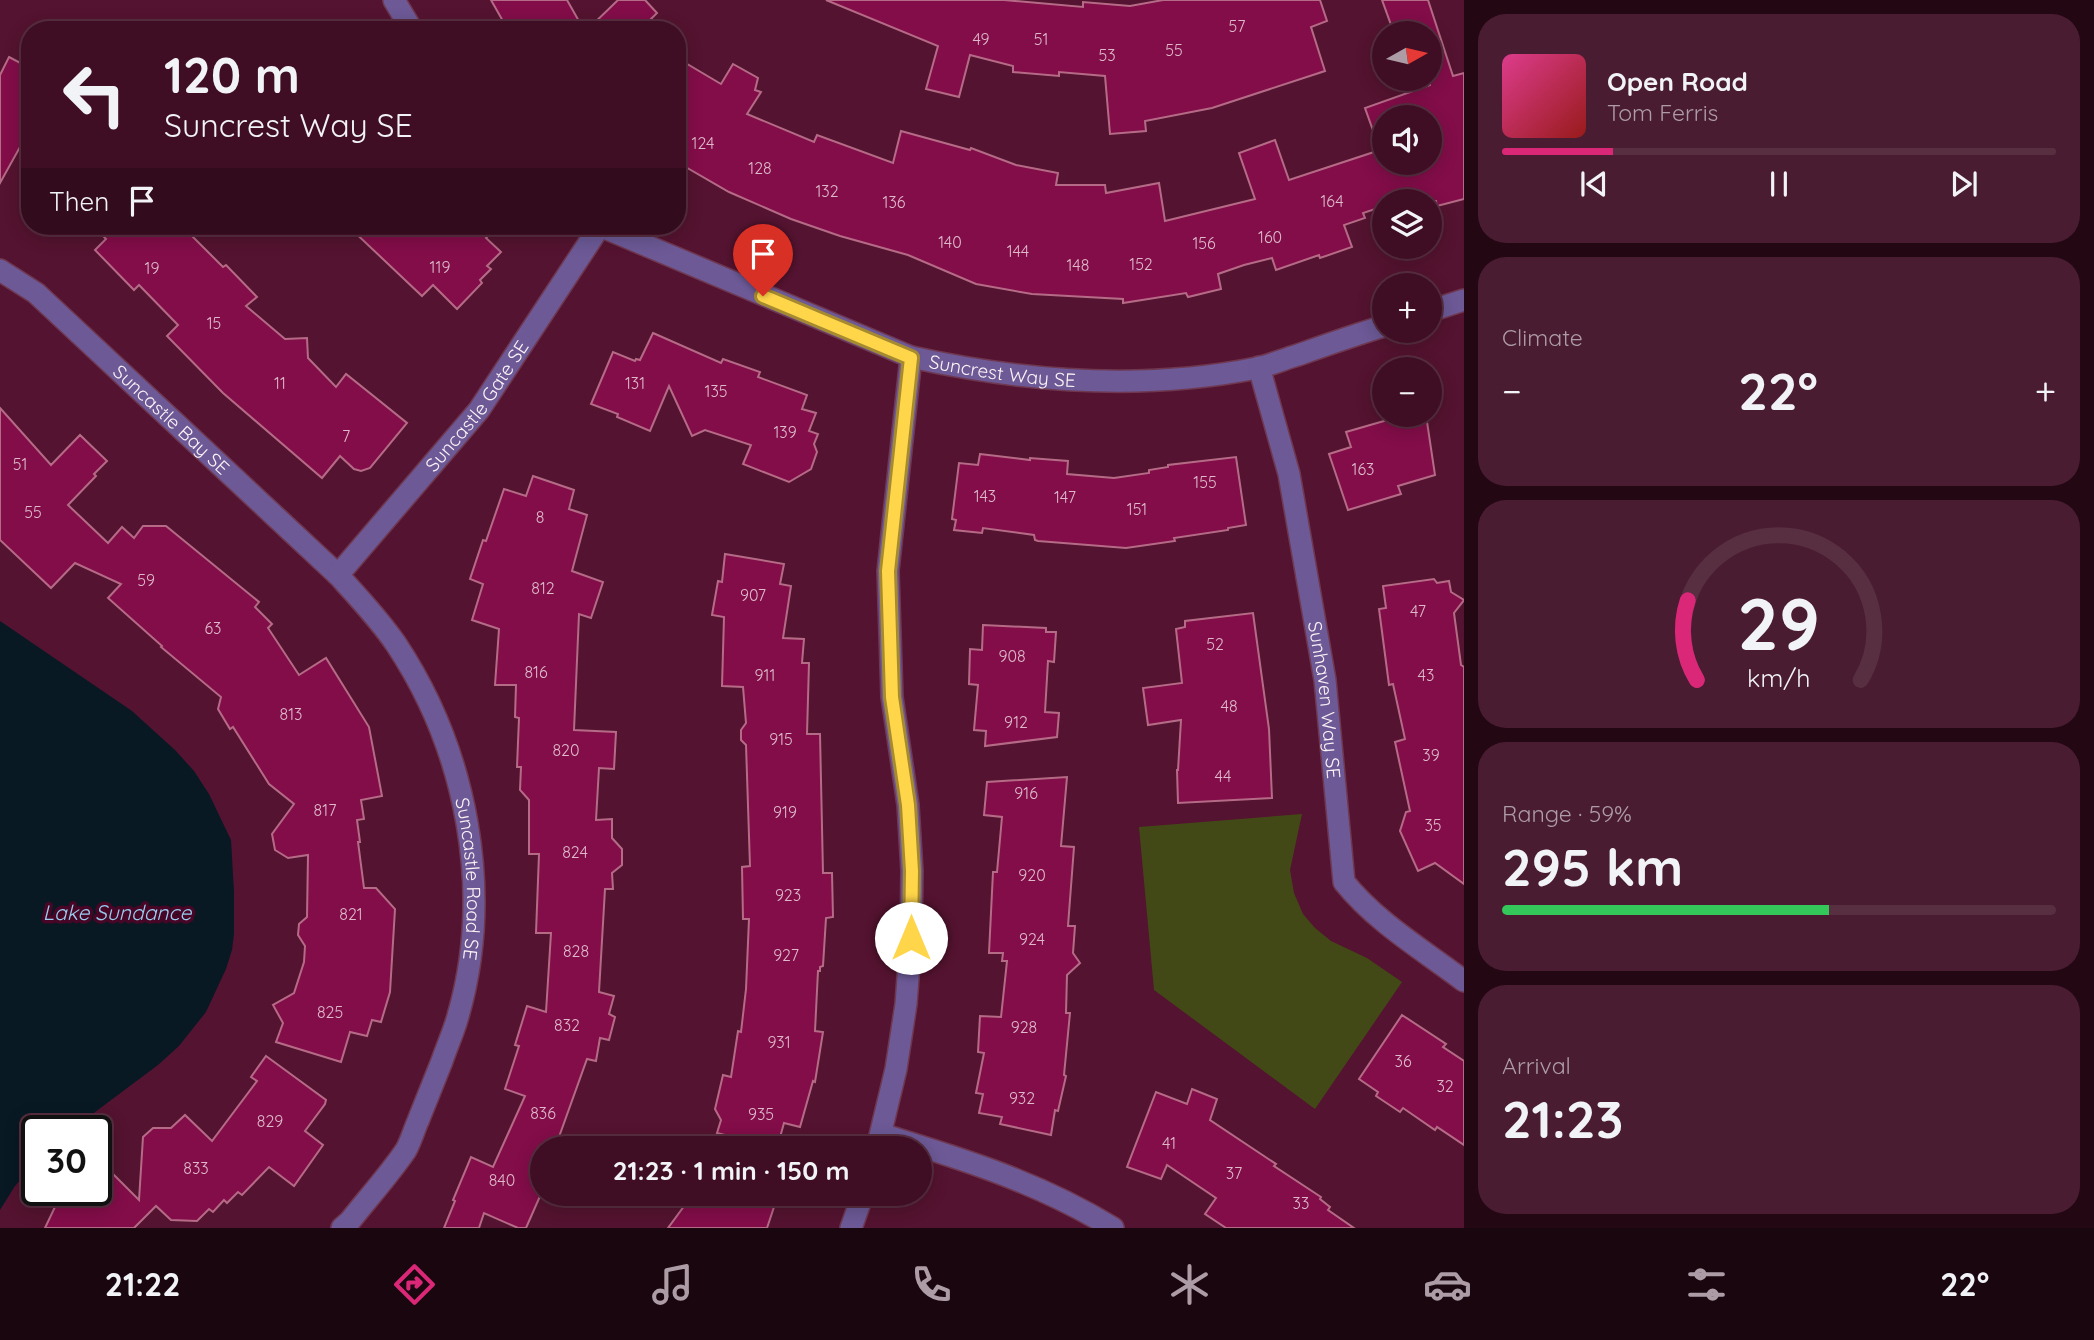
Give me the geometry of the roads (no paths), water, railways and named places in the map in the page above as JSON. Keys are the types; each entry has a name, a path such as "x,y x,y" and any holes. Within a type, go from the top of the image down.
{"street":[{"path":"394,0 407,21"},
{"name":"Suncastle Gate SE","path":"338,575 479,410 594,235"},
{"name":"Suncrest Way SE","path":"621,235 911,358 1012,376 1113,382 1162,380 1259,367 1372,330"},
{"name":"Suncastle Bay SE","path":"0,270 36,293 338,575"},
{"path":"1442,307 1464,300"},
{"path":"880,1136 900,1043 911,938 912,871 892,697 888,571 911,358"},
{"name":"Sunhaven Way SE","path":"1259,367 1289,474 1319,642 1345,882 1357,899 1377,916 1464,981"},
{"name":"Suncastle Road SE","path":"338,575 368,608 395,644 419,682 439,723 454,766 464,807 471,848 473,891 467,975 458,1016 436,1077 407,1148 342,1228"},
{"path":"932,1156 1014,1178 1063,1200 1113,1228"},
{"path":"851,1228 859,1206"}],"water":[{"name":"Lake Sundance","path":"0,621 132,711 194,771 209,794 231,840 234,934 226,969 206,1012 179,1046 158,1065 91,1115 21,1115 21,1179 0,1210"}]}
